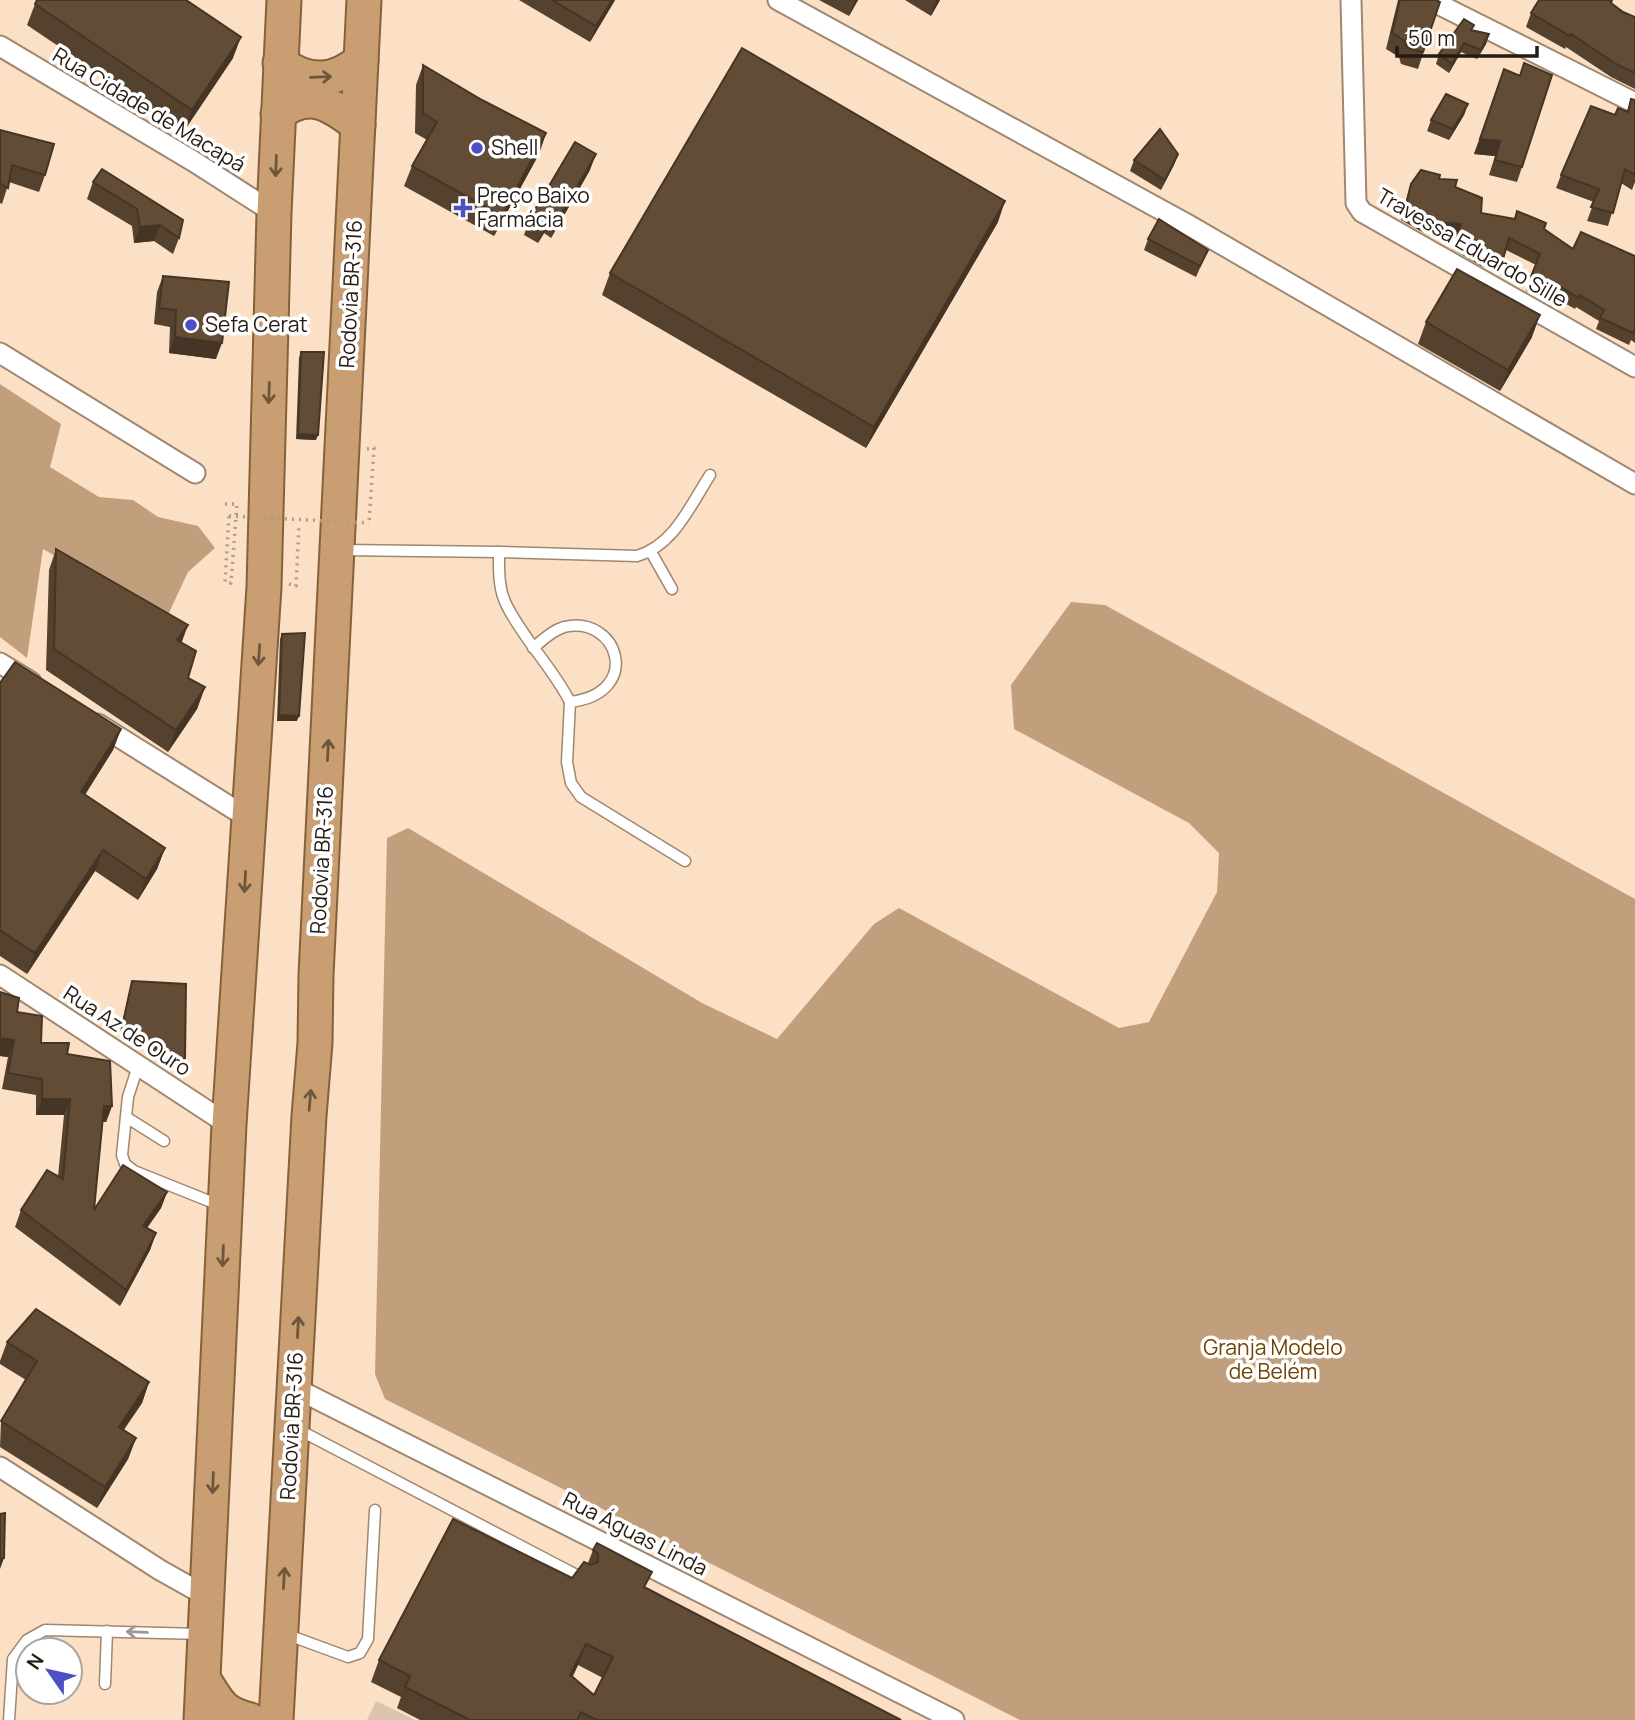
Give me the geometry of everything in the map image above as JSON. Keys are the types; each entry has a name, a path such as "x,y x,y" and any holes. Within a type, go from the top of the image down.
{"highway":[{"path":"201,1720 229,1125 248,818 277,579 274,213 284,0"},
{"name":"Rodovia BR-316","path":"265,1718 281,1633 315,1043 316,975 364,0"},
{"path":"280,63 295,74 325,78 344,72 361,60"},
{"path":"278,114 295,103 314,102 333,105 358,125"},
{"path":"204,1680 229,1715 265,1718"}],"street":[{"path":"778,0 1185,223 1635,484"},
{"name":"Travessa Eduardo Sille","path":"1351,0 1356,203 1362,212 1635,367"},
{"path":"1430,0 1635,103"},
{"name":"Rua Cidade de Macapá","path":"0,46 193,161 274,213"},
{"path":"0,354 195,473"},
{"path":"0,663 45,691"},
{"path":"79,713 248,818"},
{"name":"Rua Az de Ouro","path":"0,975 229,1125"},
{"name":"Rua Águas Linda","path":"295,1388 954,1720"},
{"path":"0,1467 160,1570 208,1597"}],"lane":[{"path":"338,550 636,556 651,552 673,533 710,475"},
{"path":"499,552 500,583 506,605 569,702 567,762 571,783 580,797 685,861"},
{"path":"651,552 672,589"},
{"path":"533,648 550,633 566,626 584,627 600,633 612,646 617,663 612,680 603,691 587,700 569,702"},
{"path":"138,1066 128,1097 122,1155 125,1164 134,1171 225,1207"},
{"path":"126,1117 164,1141"},
{"path":"292,1427 584,1579"},
{"path":"281,1633 348,1657 360,1653 368,1639 375,1510"},
{"path":"9,1720 13,1659 27,1640 46,1630 205,1634"},
{"path":"105,1684 107,1631"}],"path":[{"path":"225,504 237,504 231,583 225,582 229,516 369,523"},
{"path":"277,579 296,586 299,525"}],"shaded area":[{"path":"376,1701 415,1720 367,1720"}],"green space":[{"path":"0,384 61,424 50,467 99,497 133,500 158,517 198,526 215,548 188,572 166,619 43,549 27,658 0,637"},
{"name":"Granja Modelo de Belém","path":"1071,602 1105,605 1635,899 1635,1720 1020,1720 385,1399 375,1374 387,838 408,828 702,1003 777,1039 874,924 899,908 1119,1028 1149,1022 1217,892 1219,853 1189,823 1014,729 1011,685"}],"building":[{"path":"37,0 186,0 241,37 192,110 35,4"},
{"path":"552,0 612,0 596,26"},
{"path":"1400,0 1440,2 1423,52 1407,48 1405,41 1392,33"},
{"path":"1539,0 1612,0 1611,3 1623,12 1635,17 1635,73 1531,13"},
{"path":"1464,19 1474,25 1471,30 1489,34 1481,50 1464,43 1452,64 1439,54"},
{"path":"742,48 1005,201 874,427 610,273"},
{"path":"1524,63 1552,75 1522,167 1495,160 1500,141 1480,139 1504,69 1520,76"},
{"name":"Shell","path":"423,65 546,133 502,216 412,166 437,122 423,113"},
{"path":"1446,94 1468,104 1453,129 1431,120"},
{"path":"1631,99 1635,100 1635,175 1625,169 1613,213 1591,207 1599,189 1561,175 1591,106 1615,115 1618,108 1628,112"},
{"path":"1160,129 1178,154 1165,180 1134,160"},
{"path":"0,130 54,144 45,175 12,165 8,188 0,183"},
{"path":"575,142 596,154 557,221 550,217 544,227 530,218"},
{"path":"102,169 183,220 179,238 160,225 140,227 137,209 93,182"},
{"path":"1421,170 1440,175 1439,179 1457,180 1455,187 1482,198 1481,213 1515,219 1517,211 1546,223 1544,229 1573,249 1581,232 1635,256 1633,333 1600,318 1604,310 1580,295 1579,298 1554,283 1554,291 1530,279 1540,254 1509,238 1503,259 1486,254 1456,238 1461,224 1429,222 1405,209 1411,184"},
{"path":"1159,219 1208,250 1200,266 1148,239"},
{"path":"1457,269 1540,315 1508,370 1426,322"},
{"name":"Sefa Cerat","path":"163,276 229,282 222,343 175,337 176,310 159,308"},
{"path":"301,352 324,352 318,435 298,434"},
{"path":"56,549 188,625 177,640 196,651 188,678 205,687 176,730 54,649"},
{"path":"305,633 299,716 279,715 282,634"},
{"path":"15,662 121,729 81,792 165,848 146,879 103,850 35,953 0,930 0,683"},
{"path":"132,981 186,984 185,1058 172,1058 122,1027"},
{"path":"0,992 19,998 17,1012 42,1016 41,1043 69,1043 67,1054 110,1061 112,1106 104,1106 94,1210 123,1165 167,1192 143,1226 156,1233 126,1290 21,1210 47,1170 63,1179 70,1099 42,1099 42,1079 8,1073 14,1040 0,1038"},
{"path":"36,1309 149,1382 119,1427 136,1438 105,1487 1,1421 37,1361 7,1342"},
{"path":"5,1513 4,1558 0,1559 0,1514"},
{"path":"453,1519 572,1578 584,1562 591,1565 598,1562 598,1554 593,1550 597,1543 652,1572 644,1587 901,1720 597,1720 581,1712 577,1720 470,1720 405,1687 410,1676 379,1660","holes":["586,1644 613,1657 594,1695 570,1675"]}],"place":[{"name":"Shell","path":"477,148"},
{"name":"Preço Baixo Farmácia","path":"463,208"},
{"name":"Sefa Cerat","path":"191,325"}]}
